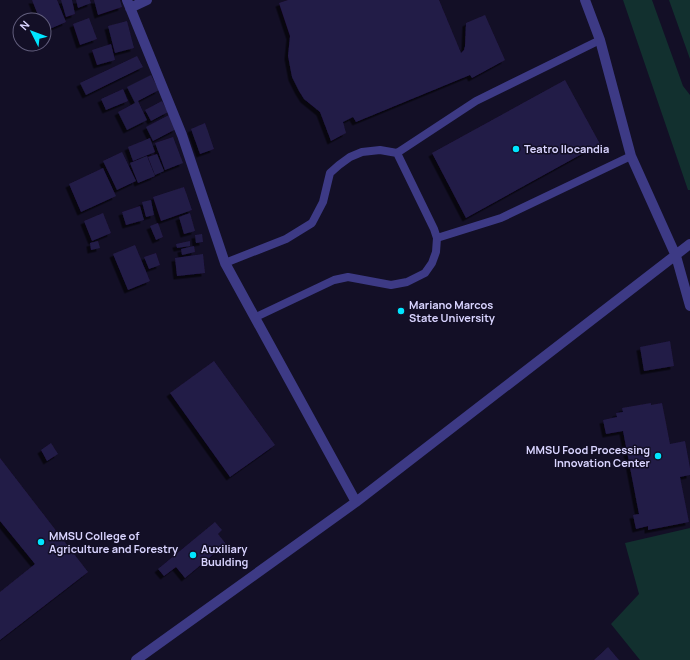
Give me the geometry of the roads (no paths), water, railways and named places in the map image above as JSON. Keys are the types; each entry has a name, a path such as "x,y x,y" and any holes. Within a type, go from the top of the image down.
{"street":[{"path":"147,0 128,4 182,135 225,263 256,317 356,502"},
{"path":"585,0 600,40 631,156 676,256 690,306"},
{"path":"136,660 356,502 690,244"}],"lane":[{"path":"225,263 286,239 312,224 323,202 330,173 344,161 362,152 380,150 398,154 476,101 600,40"},
{"path":"256,317 334,280 348,277 391,284 407,282 425,273 434,257 437,238 398,154"},
{"path":"437,238 502,218 631,156"}],"place":[{"name":"Teatro Ilocandia","path":"516,149"},
{"name":"Mariano Marcos State University","path":"401,311"},
{"name":"MMSU Food Processing Innovation Center","path":"658,456"},
{"name":"MMSU College of Agriculture and Forestry","path":"41,542"},
{"name":"Auxiliary Buulding","path":"193,555"}]}
